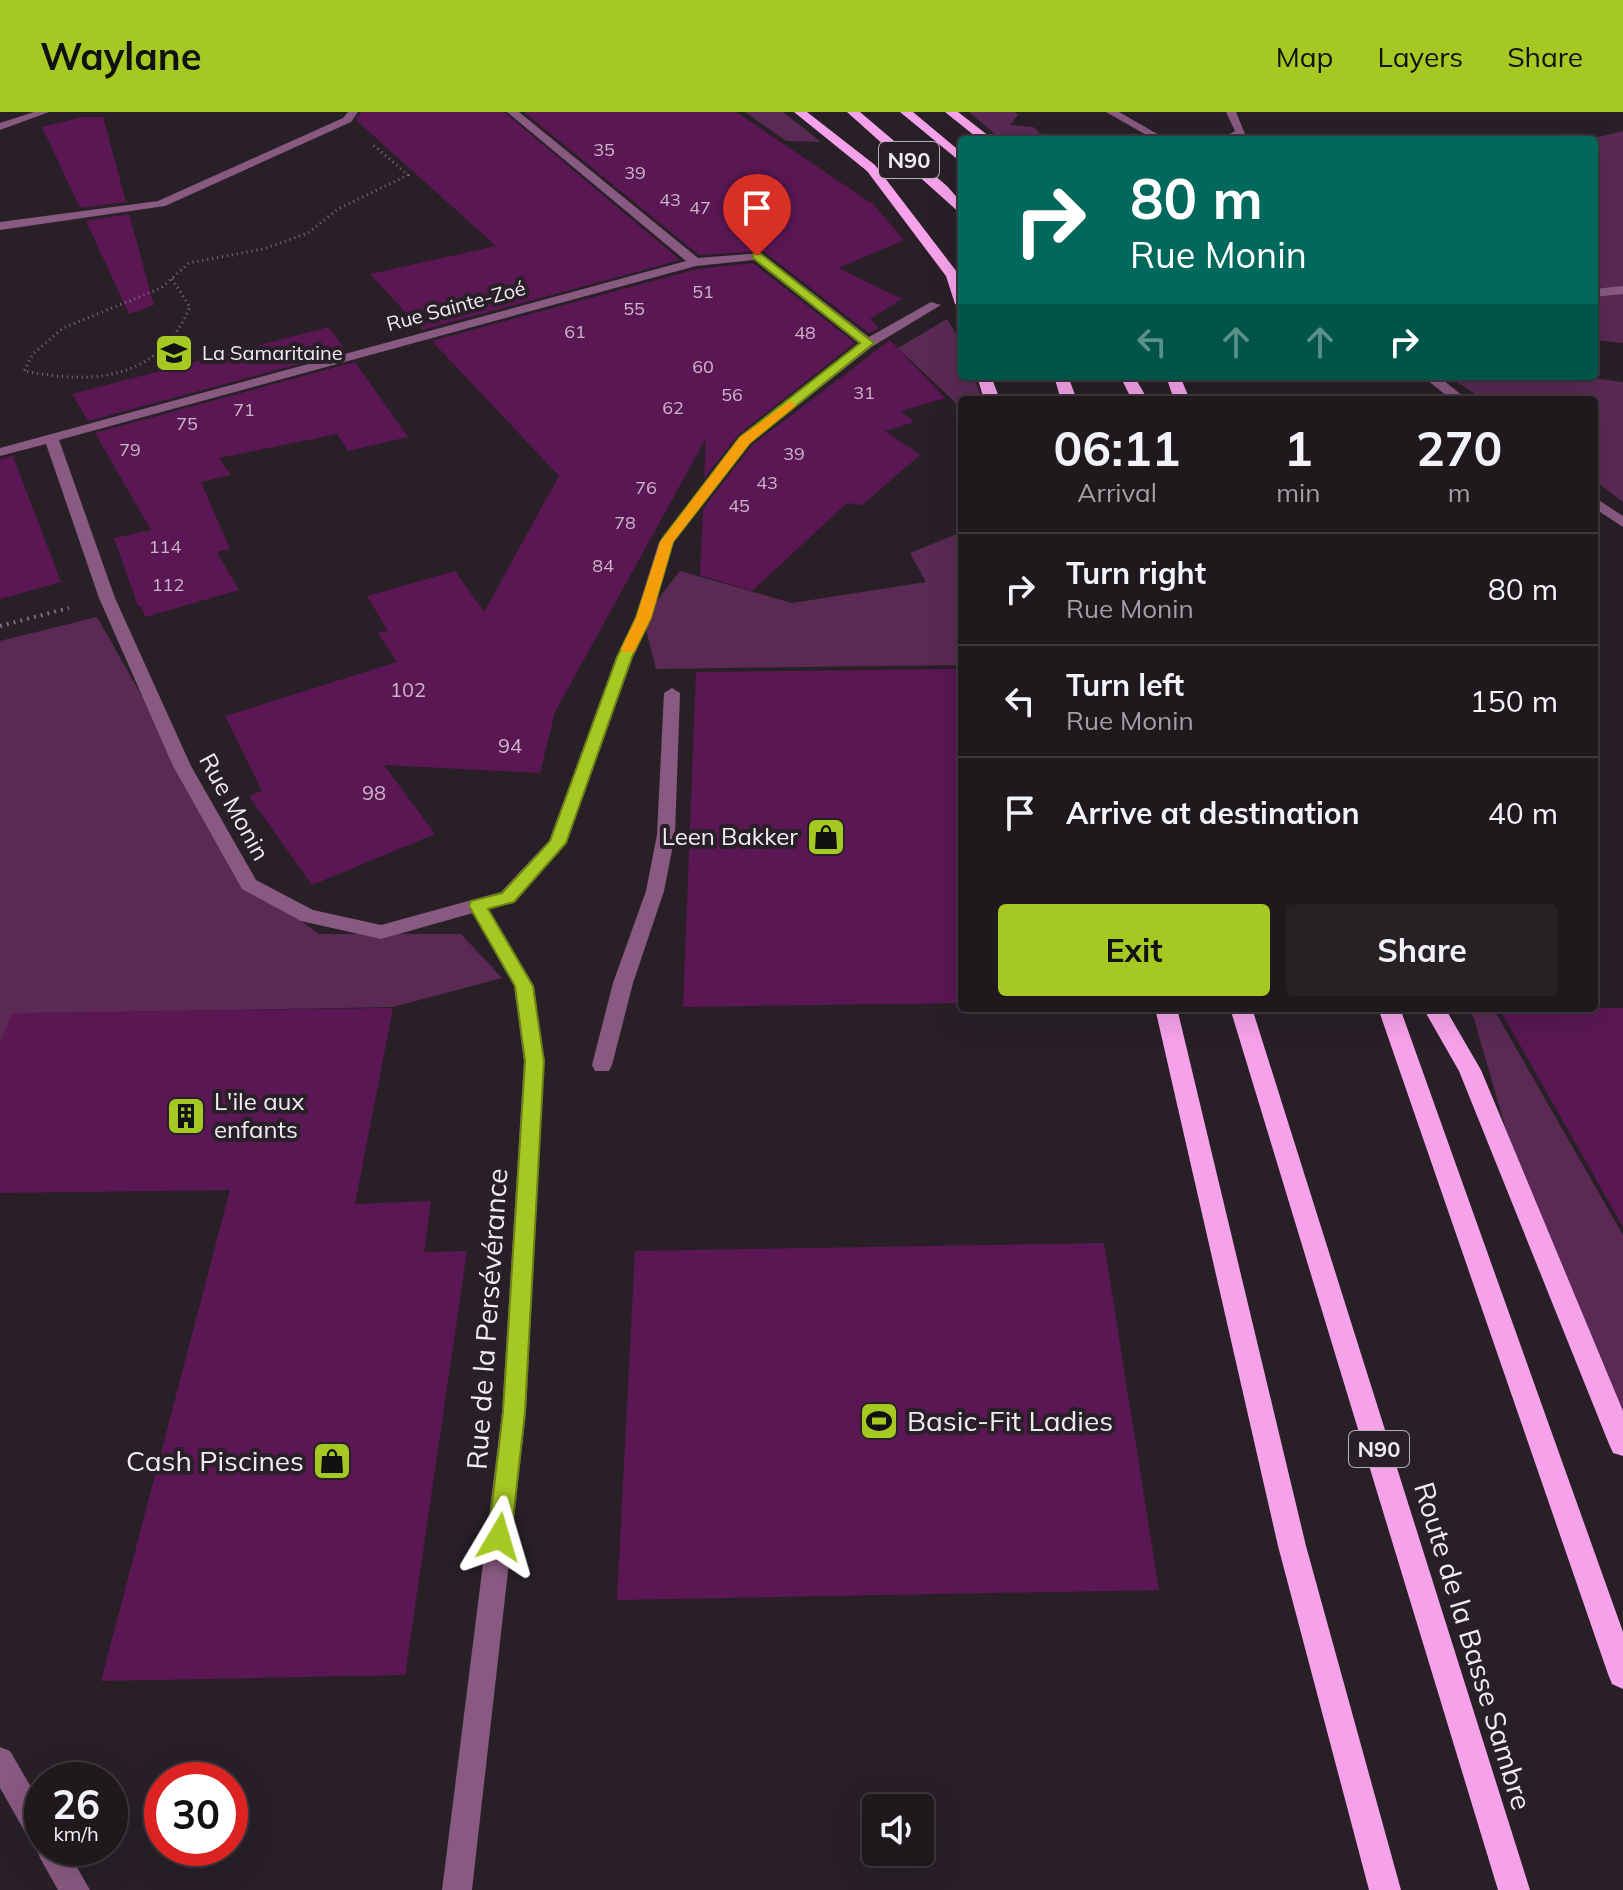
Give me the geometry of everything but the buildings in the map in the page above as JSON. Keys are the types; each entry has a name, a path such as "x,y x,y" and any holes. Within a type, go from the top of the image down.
{"highway":[{"path":"800,112 871,168 953,276 958,292"},
{"name":"N90","path":"853,112 943,189 958,206"},
{"name":"N90","path":"906,112 958,156"},
{"path":"951,112 983,136"},
{"path":"1167,1012 1292,1546 1385,1890"},
{"path":"1230,1012 1253,1054"},
{"name":"Route de la Basse Sambre","path":"1242,1012 1514,1890"},
{"path":"1390,1012 1623,1674"},
{"path":"1436,1012 1470,1070 1623,1444"}],"street":[{"path":"0,127 44,112"},
{"path":"512,112 695,262 757,256 868,343"},
{"path":"1111,112 1156,136"},
{"path":"1231,112 1241,128 1241,132 1232,136"},
{"path":"0,226 161,204 350,116"},
{"name":"Rue Sainte-Zoé","path":"0,452 695,262"},
{"path":"1598,293 1623,290"},
{"name":"Rue Monin","path":"51,438 107,598 182,766 249,884 308,916 381,932 508,897 557,843 625,657 643,618 667,542 745,440 868,343 935,305"},
{"path":"1434,380 1456,396"},
{"path":"1598,504 1623,523"},
{"path":"602,1065 623,983 655,891 666,835 672,693"},
{"name":"Rue de la Persévérance","path":"457,1890 514,1412 534,1061 524,986 478,906"},
{"path":"0,1761 24,1803"},
{"path":"61,1866 75,1890"}],"path":[{"path":"172,279 190,307 182,328 148,362 106,376 40,375 24,371 30,354 61,328 161,288 189,263 263,249 308,233 338,209 408,175 350,116"},
{"path":"0,626 107,598"}],"shaded area":[{"path":"745,112 783,112 821,142 786,141"},
{"path":"969,112 1015,112 1018,115 1010,125 1033,127 1043,136 997,136"},
{"path":"1623,131 1623,343 1598,340 1598,137"},
{"path":"947,319 958,337 958,380 975,380 981,396 958,396 958,405 898,348"},
{"path":"1598,379 1623,382 1623,502 1598,483 1598,396 1478,396 1454,380"},
{"path":"958,534 958,665 656,669 643,618 680,571 792,603 926,582 910,553"},
{"path":"97,617 249,884 319,934 461,934 502,978 393,1007 15,1014 0,1051 0,641"},
{"path":"1470,1012 1495,1012 1623,1235 1623,1427 1535,1230"}],"slow traffic":[{"path":"629,649 643,618 667,542 745,440 790,405"}],"place":[{"name":"La Samaritaine","path":"174,353"},
{"name":"Leen Bakker","path":"826,837"},
{"name":"L'ile aux enfants","path":"186,1116"},
{"name":"Basic-Fit Ladies","path":"879,1421"},
{"name":"Cash Piscines","path":"332,1461"}],"route":[{"path":"499,1537 514,1412 534,1061 524,986 478,906 508,897 557,843 625,657 643,618 667,542 745,440 868,343 757,256"}]}
